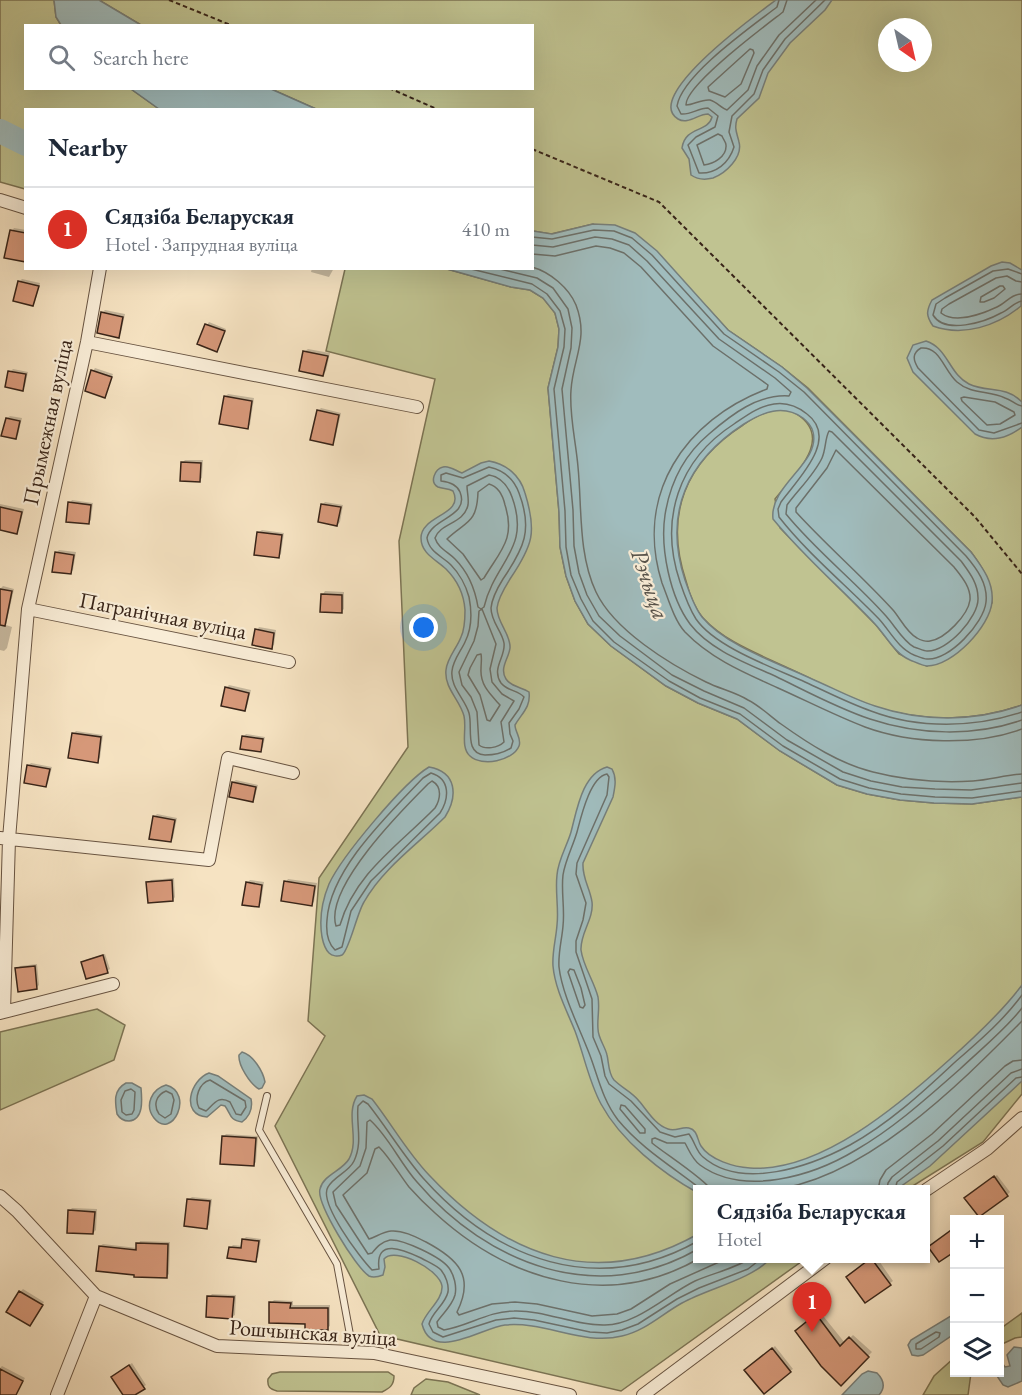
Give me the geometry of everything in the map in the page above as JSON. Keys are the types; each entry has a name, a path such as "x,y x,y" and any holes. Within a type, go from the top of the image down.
{"street":[{"path":"0,200 24,207"},
{"name":"Прымежная вуліца","path":"2,1012 4,838 28,609 87,342 100,270"},
{"path":"87,342 417,407"},
{"name":"Пагранічная вуліца","path":"28,609 289,662"},
{"path":"4,838 209,860 228,758 293,772"},
{"path":"2,1012 113,984"},
{"path":"930,1187 987,1149 1022,1118"},
{"path":"0,1196 17,1211 96,1296 57,1395"},
{"path":"643,1395 819,1263"},
{"name":"Рошчынская вуліца","path":"96,1296 217,1346 374,1353 570,1395"}],"lane":[{"path":"267,1096 259,1130 338,1264 353,1352"}],"path":[{"path":"169,0 228,24"},
{"path":"394,90 434,108"},
{"path":"534,150 659,202 975,517 1022,574"}],"green space":[{"path":"0,0 54,0 56,17 60,24 24,24 24,90 132,90 158,108 24,108 24,189 0,182"},
{"path":"99,0 1022,0 1022,705 986,715 949,718 893,712 842,694 743,647 721,634 703,618 687,586 680,557 677,534 684,492 694,473 723,440 755,418 776,410 797,414 808,424 812,434 812,446 807,457 775,499 780,528 876,625 899,654 927,666 992,603 986,576 971,552 808,388 728,330 707,307 593,224 551,234 534,231 534,108 314,108 273,90 534,90 534,24 139,24"},
{"path":"345,270 451,270 530,290 543,298 555,313 559,329 558,347 548,388 560,547 566,576 575,601 588,624 611,646 666,686 698,703 737,719 780,751 837,785 867,794 934,803 972,804 1022,797 1022,1094 983,1142 914,1185 693,1185 693,1263 799,1263 621,1391 380,1335 275,1126 325,1036 308,1021 319,878 408,747 399,541 435,379 326,351"},
{"path":"97,1009 125,1025 114,1060 0,1110 0,1032"},
{"path":"1022,1313 1022,1337 1004,1343 1004,1326"},
{"path":"950,1362 950,1377 970,1377 968,1395 923,1395 934,1376"},
{"path":"280,1372 388,1372 394,1376 391,1386 382,1392 277,1391 270,1387 268,1379 272,1374"},
{"path":"426,1379 448,1382 480,1395 411,1395 414,1388"}],"water":[{"path":"54,0 99,0 139,24 60,24 56,17"},
{"path":"776,0 832,0 825,10 790,43 768,73 759,98 737,119 736,128 740,148 736,159 713,178 696,178 691,175 689,159 682,148 687,136 710,122 712,117 704,114 686,121 678,119 671,108 675,93 707,56"},
{"path":"132,90 273,90 314,108 158,108"},
{"path":"593,224 615,225 635,233 657,251 728,330 782,367 807,388 971,552 986,575 992,595 990,612 985,622 969,643 948,659 925,666 899,653 875,624 797,547 773,519 774,507 779,495 810,454 813,443 812,430 803,418 788,411 773,411 744,424 724,439 694,472 685,491 679,511 677,533 679,556 690,594 702,617 725,637 753,653 859,700 893,711 948,718 986,715 1022,705 1022,797 972,804 934,803 867,794 837,785 780,751 737,719 698,703 666,686 611,646 588,624 575,601 566,576 560,547 548,388 558,347 559,329 555,313 543,298 530,290 451,270 534,270 534,231 552,234"},
{"path":"1002,262 1010,263 1022,270 1021,306 1001,319 979,328 956,330 933,326 928,313 932,300"},
{"path":"926,341 939,349 962,380 976,387 1009,393 1022,402 1022,427 1011,434 993,439 975,434 913,372 907,358 913,345"},
{"path":"489,461 507,468 520,481 529,506 532,528 524,557 502,593 497,608 499,619 510,643 504,675 511,684 529,692 529,702 515,725 520,741 516,751 504,759 489,762 475,759 467,752 464,743 464,716 447,683 448,661 463,631 465,610 463,599 453,578 430,556 421,538 428,524 448,510 455,499 453,491 435,485 434,476 438,470 448,467 462,473"},
{"path":"429,767 445,774 450,779 452,801 445,817 381,878 361,907 345,952 340,956 332,955 324,943 321,924 323,903 329,884 374,821 418,775"},
{"path":"607,767 612,769 615,779 614,790 613,797 583,863 592,908 581,950 598,997 598,1032 611,1074 614,1080 636,1098 663,1127 671,1130 692,1129 705,1151 723,1162 737,1166 777,1167 804,1159 831,1148 883,1115 907,1096 978,1034 1022,985 1022,1081 930,1166 903,1185 693,1185 693,1190 670,1176 643,1155 609,1118 590,1078 554,975 553,956 559,864 582,794 586,785 599,771"},
{"path":"242,1052 250,1056 260,1068 265,1082 262,1088 256,1087 245,1074 239,1059"},
{"path":"209,1073 218,1076 251,1099 250,1112 242,1122 232,1118 225,1106 221,1105 207,1117 193,1110 191,1097 193,1089 202,1077"},
{"path":"126,1083 132,1083 141,1088 140,1113 134,1120 129,1121 119,1117 116,1105 117,1093"},
{"path":"166,1085 175,1090 180,1105 173,1120 168,1124 161,1124 151,1113 150,1103 153,1094"},
{"path":"364,1095 372,1099 421,1166 458,1203 489,1227 521,1245 554,1257 588,1262 624,1261 660,1251 693,1236 693,1263 765,1263 752,1273 693,1298 646,1326 622,1336 593,1338 535,1326 505,1325 458,1340 436,1341 427,1335 422,1324 442,1291 442,1286 434,1273 416,1262 397,1255 384,1259 383,1275 369,1276 355,1261 338,1235 320,1196 322,1184 346,1163 352,1151 352,1111 357,1096"},
{"path":"950,1316 950,1337 923,1355 912,1355 908,1345 911,1340"},
{"path":"1014,1347 1022,1348 1022,1381 1008,1387 1003,1385 998,1377 1004,1377 1004,1366 1010,1366 1007,1355"},
{"path":"868,1371 877,1373 883,1381 883,1389 879,1395 842,1395 862,1374"}],"building":[{"path":"10,230 24,233 24,262 4,258"},
{"path":"18,281 39,286 33,306 13,301"},
{"path":"101,312 123,317 119,338 97,333"},
{"path":"205,324 225,331 217,352 197,344"},
{"path":"303,351 328,356 323,376 299,371"},
{"path":"91,370 112,377 105,398 85,391"},
{"path":"8,371 26,374 23,391 5,387"},
{"path":"224,396 252,401 248,429 219,424"},
{"path":"317,410 339,415 333,445 310,440"},
{"path":"6,418 20,421 16,439 1,436"},
{"path":"181,462 201,463 200,482 180,481"},
{"path":"68,502 91,505 89,524 66,522"},
{"path":"321,504 341,507 337,526 318,522"},
{"path":"0,507 22,512 17,534 0,530"},
{"path":"257,532 282,535 279,558 254,555"},
{"path":"55,552 74,555 71,574 52,572"},
{"path":"0,589 12,591 5,626 0,625"},
{"path":"321,594 342,595 342,613 320,612"},
{"path":"255,629 274,633 272,649 252,645"},
{"path":"225,687 249,693 245,711 221,706"},
{"path":"72,733 101,737 98,763 68,758"},
{"path":"242,736 263,739 261,752 240,749"},
{"path":"27,765 50,769 46,787 24,783"},
{"path":"232,782 256,787 253,802 229,797"},
{"path":"153,816 175,820 171,842 149,839"},
{"path":"172,880 173,901 148,903 146,882"},
{"path":"284,881 315,886 312,906 281,901"},
{"path":"246,882 262,885 259,907 242,905"},
{"path":"103,955 108,973 86,979 81,962"},
{"path":"35,966 37,989 18,992 15,968"},
{"path":"222,1136 256,1138 254,1166 220,1164"},
{"path":"994,1176 1008,1196 982,1215 977,1215 964,1198"},
{"path":"187,1199 210,1201 207,1229 184,1226"},
{"path":"68,1210 95,1212 93,1234 67,1233"},
{"path":"950,1231 950,1255 939,1262 930,1250 930,1246"},
{"path":"242,1239 259,1241 256,1262 227,1258 229,1247 241,1248"},
{"path":"136,1243 168,1244 167,1278 134,1277 134,1275 96,1271 99,1246 136,1250"},
{"path":"864,1263 875,1263 891,1285 865,1303 846,1277"},
{"path":"19,1291 43,1305 30,1326 6,1312"},
{"path":"207,1296 234,1297 232,1319 206,1317"},
{"path":"269,1302 291,1303 290,1308 328,1308 328,1330 305,1330 305,1324 269,1323"},
{"path":"816,1314 840,1346 849,1337 869,1357 841,1386 821,1366 795,1331"},
{"path":"772,1348 791,1372 764,1394 744,1370"},
{"path":"129,1365 145,1389 135,1395 123,1395 111,1377"},
{"path":"0,1369 23,1381 16,1395 0,1395"}],"waterway":[{"name":"Рэчыца","path":"0,131 24,143"}],"place":[{"name":"Сядзіба Беларуская","path":"812,1332"}]}
